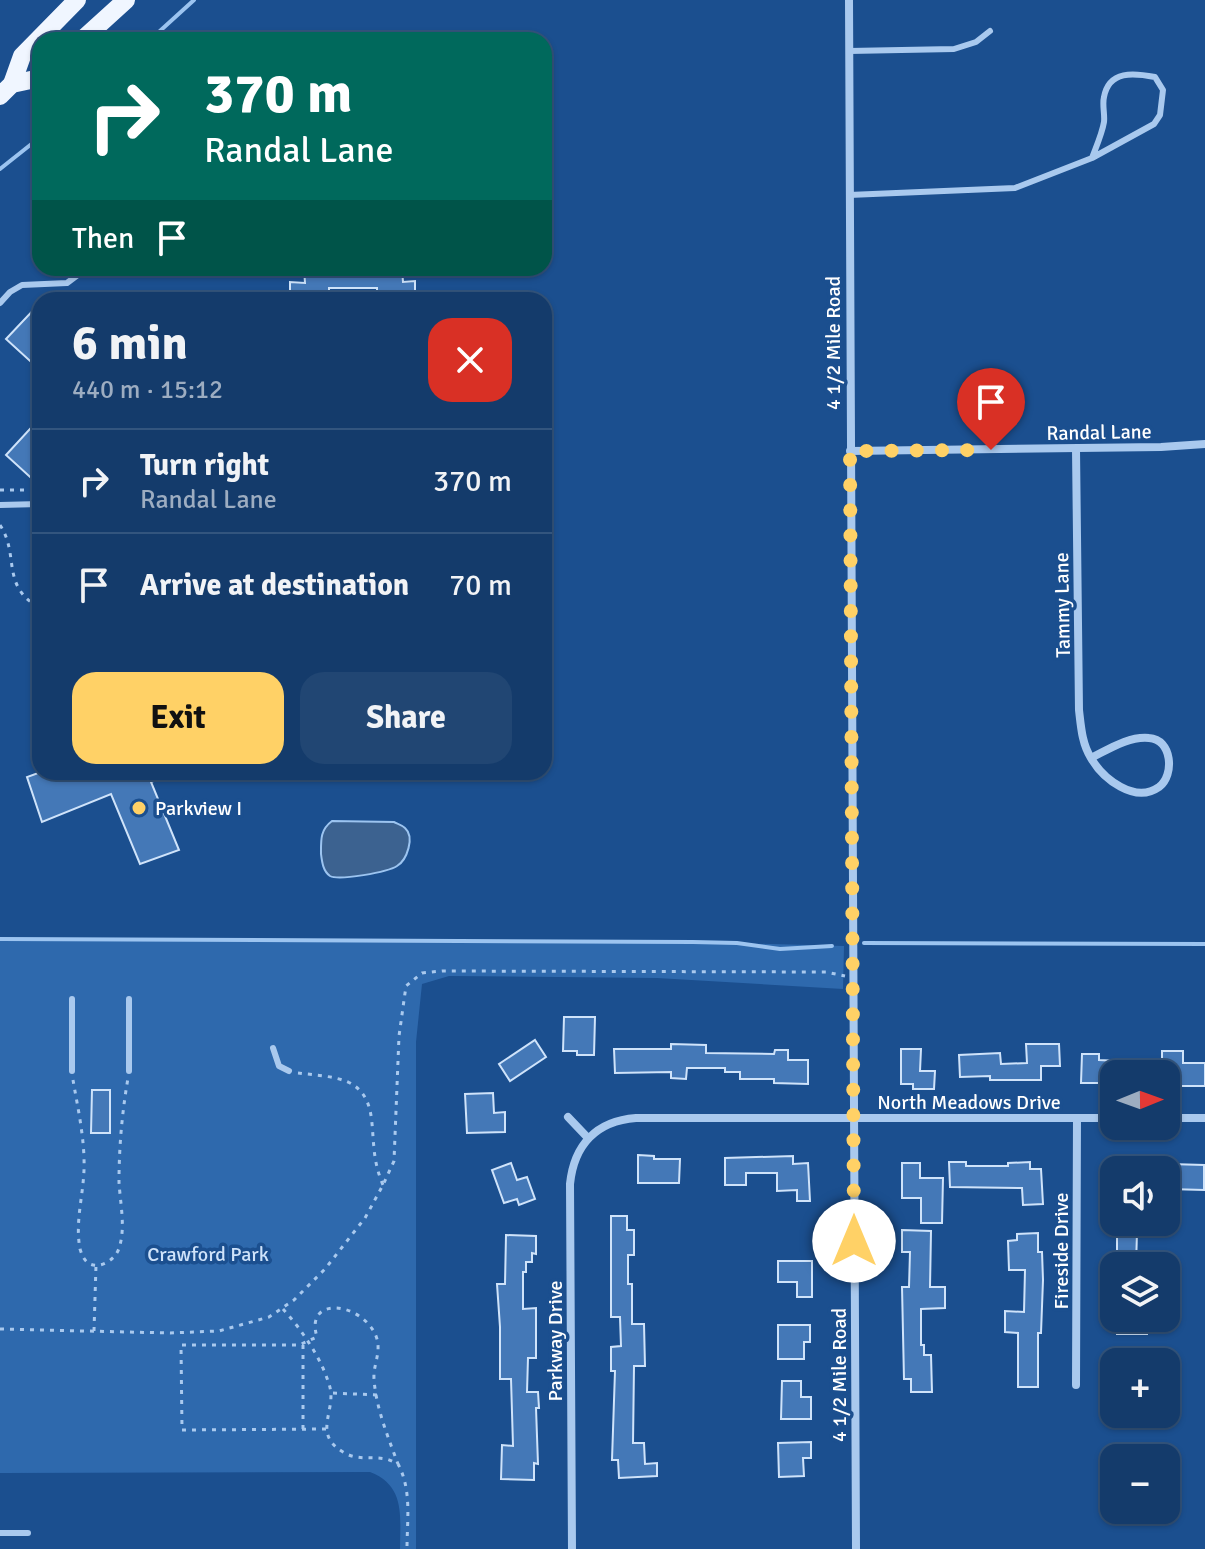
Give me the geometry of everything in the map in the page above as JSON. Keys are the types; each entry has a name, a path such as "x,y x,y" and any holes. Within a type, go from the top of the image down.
{"main road":[{"path":"46,32 77,0"},
{"path":"91,32 126,0"},
{"path":"6,90 22,56 32,46"},
{"path":"6,90 32,81"}],"street":[{"name":"4 1/2 Mile Road","path":"849,0 856,1549"},
{"name":"Randal Lane","path":"850,451 1076,449 1205,444"},
{"name":"Tammy Lane","path":"1076,449 1081,734 1091,758 1106,777 1120,787 1133,792 1148,792 1160,786 1167,776 1167,751 1153,737 1123,742 1091,758"},
{"path":"568,1117 588,1138"},
{"name":"North Meadows Drive","path":"588,1138 607,1124 624,1118 1100,1118"},
{"name":"Fireside Drive","path":"1076,1385 1077,1118"},
{"path":"1180,1118 1205,1118"},
{"name":"Parkway Drive","path":"572,1549 570,1184 578,1152 588,1138"}],"lane":[{"path":"849,51 954,49 976,42 990,31"},
{"path":"849,195 1015,188 1046,177 1092,158 1154,124 1160,115 1163,90 1155,77 1135,73 1121,75 1109,86 1104,96 1104,123 1092,158"},
{"path":"0,303 22,285 67,283 76,276"},
{"path":"0,505 32,504"},
{"path":"72,999 72,1071"},
{"path":"129,999 129,1071"},
{"path":"273,1048 279,1066 289,1071"},
{"path":"0,1533 28,1533"}],"path":[{"path":"0,490 32,490"},
{"path":"0,525 5,533 11,576 17,588 32,603"},
{"path":"0,1329 170,1333 219,1331 269,1317 294,1300 325,1269 365,1218 394,1161 399,1036 406,986 422,973 826,972 852,978"},
{"path":"72,1071 83,1142 79,1240 82,1256 90,1264 96,1265 112,1259 119,1250 122,1233 121,1118 129,1071"},
{"path":"289,1071 347,1082 360,1091 369,1103 377,1169 383,1185"},
{"path":"94,1331 96,1265"},
{"path":"326,1429 182,1430 181,1345 305,1343 317,1337 317,1321 327,1309 338,1307 347,1308 368,1323 378,1345 374,1374 377,1395 389,1440 405,1478 407,1549"},
{"path":"282,1308 327,1376 331,1403 326,1429 331,1441 351,1456 386,1459 398,1464"},
{"path":"303,1429 305,1343"},
{"path":"331,1392 377,1395"}],"green space":[{"name":"Crawford Park","path":"0,939 693,942 844,946 843,989 657,978 449,976 422,984 416,1042 416,1549 400,1549 400,1514 395,1494 390,1485 370,1472 0,1473"}],"shaded area":[{"path":"332,821 394,822 408,832 410,842 407,854 397,866 384,871 353,877 330,876 323,866 321,844 323,832"}],"building":[{"path":"305,276 403,276 403,282 415,281 415,292 329,288 329,292 290,292 290,282 305,283"},
{"path":"32,311 32,363 6,339"},
{"path":"32,427 32,479 6,455"},
{"name":"Parkview I","path":"32,775 32,780 156,780 151,782 179,850 140,864 111,794 42,822 27,777"},
{"path":"564,1017 595,1017 594,1055 563,1051"},
{"path":"535,1040 546,1057 510,1081 499,1064"},
{"path":"671,1044 706,1045 706,1053 774,1054 775,1050 788,1050 788,1060 808,1060 808,1084 774,1083 774,1079 740,1079 740,1072 725,1072 725,1068 687,1068 686,1079 671,1078 671,1072 615,1073 614,1049 671,1049"},
{"path":"1026,1044 1059,1044 1060,1066 1041,1066 1041,1080 960,1077 959,1055 1000,1053 1001,1064 1027,1063"},
{"path":"901,1049 921,1049 920,1071 935,1071 934,1089 913,1089 913,1084 901,1084"},
{"path":"1162,1051 1183,1051 1183,1063 1205,1063 1205,1086 1180,1086 1180,1060 1162,1060"},
{"path":"1082,1054 1099,1054 1100,1083 1081,1083"},
{"path":"92,1090 110,1090 110,1133 91,1133"},
{"path":"493,1093 494,1113 505,1112 505,1132 467,1133 465,1094"},
{"path":"638,1155 654,1156 654,1159 680,1159 679,1183 638,1183"},
{"path":"793,1156 793,1164 808,1163 810,1201 797,1201 797,1190 777,1191 777,1173 746,1173 746,1185 725,1185 725,1158"},
{"path":"949,1162 966,1162 966,1166 1008,1166 1008,1163 1030,1162 1030,1169 1041,1169 1043,1204 1023,1205 1022,1188 950,1187"},
{"path":"511,1163 517,1180 527,1177 535,1199 519,1205 517,1199 504,1203 492,1170"},
{"path":"902,1163 920,1163 920,1178 943,1178 942,1223 921,1223 921,1198 902,1198"},
{"path":"1180,1164 1204,1165 1204,1190 1180,1189"},
{"path":"611,1216 627,1216 627,1230 634,1230 634,1255 628,1255 628,1284 632,1284 632,1324 644,1324 645,1366 634,1366 633,1443 644,1443 645,1464 657,1463 657,1476 619,1478 618,1460 612,1460 615,1371 611,1371 611,1347 621,1346 620,1317 611,1317"},
{"path":"902,1230 931,1231 930,1287 945,1287 945,1308 921,1309 921,1345 924,1345 924,1355 931,1355 932,1392 911,1392 911,1379 904,1379 902,1287 909,1287 910,1252 902,1252"},
{"path":"1038,1233 1043,1280 1041,1333 1038,1333 1038,1387 1018,1387 1018,1333 1005,1332 1005,1311 1024,1312 1025,1270 1009,1270 1008,1241 1017,1240 1017,1234"},
{"path":"506,1235 536,1236 536,1254 532,1253 532,1262 526,1262 526,1272 523,1272 523,1309 536,1308 536,1358 528,1358 527,1392 538,1392 538,1464 534,1463 534,1480 501,1479 502,1445 513,1446 511,1379 500,1379 497,1284 505,1284"},
{"path":"1117,1236 1137,1236 1136,1252 1117,1252"},
{"path":"778,1261 812,1261 812,1297 797,1297 797,1282 778,1282"},
{"path":"778,1325 810,1325 810,1342 804,1342 804,1359 778,1359"},
{"path":"1117,1332 1147,1332 1147,1334"},
{"path":"782,1381 801,1381 801,1397 811,1397 811,1419 781,1419"},
{"path":"811,1442 811,1458 803,1458 804,1476 779,1477 778,1443"}],"waterway":[{"path":"159,32 194,0"},
{"path":"0,169 32,144"},
{"path":"0,939 693,942 737,943 780,949 832,946"},
{"path":"864,943 1205,944"}],"place":[{"name":"Parkview I","path":"139,808"}],"route":[{"path":"854,1241 850,451 991,450"}]}
